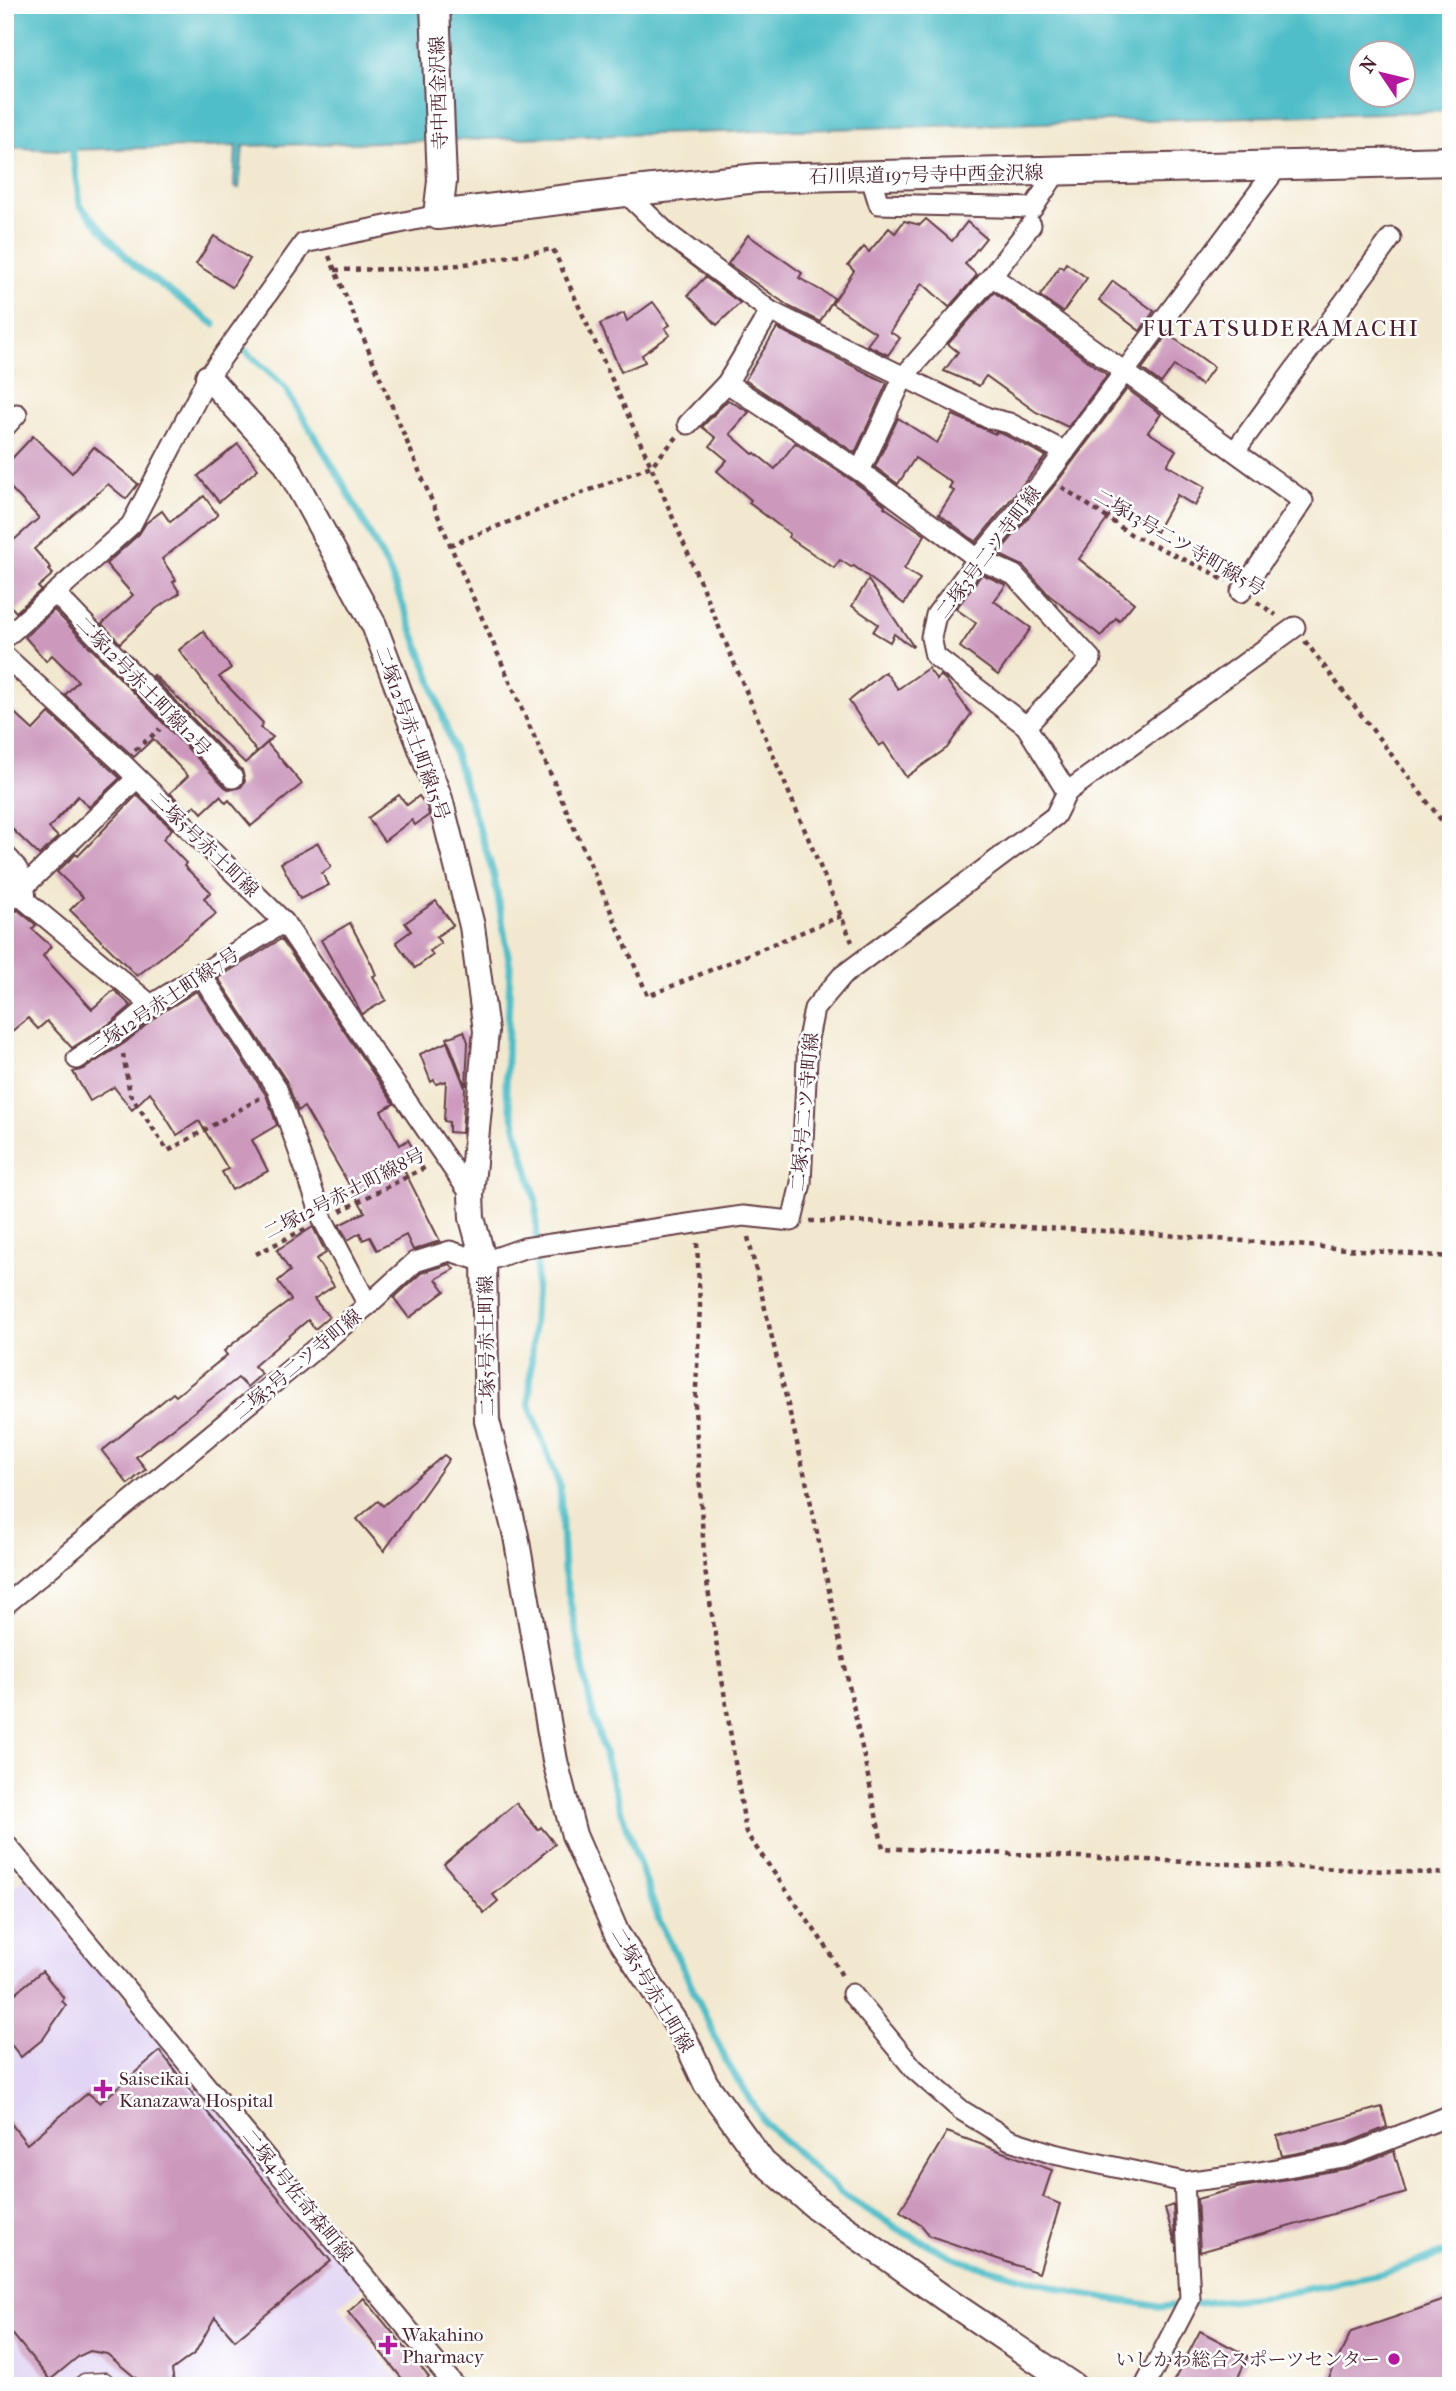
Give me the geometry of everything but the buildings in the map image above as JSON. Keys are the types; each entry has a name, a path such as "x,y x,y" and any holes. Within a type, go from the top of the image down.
{"main road":[{"name":"寺中西金沢線","path":"435,5 442,181 438,215"},
{"name":"石川県道197号寺中西金沢線","path":"438,215 758,178 1451,161"}],"street":[{"name":"二塚3号二ツ寺町線","path":"792,1221 801,1183 808,1039 814,1009 842,976 1055,816 1067,792 1026,726 935,656 931,637 936,615 1046,477 1279,165"},
{"path":"625,192 667,233 770,311 988,418 1009,423 1065,452"},
{"path":"6,642 55,593 131,525 208,377 304,243 438,215"},
{"path":"860,471 904,376 992,276 1031,225"},
{"path":"1235,451 1391,238"},
{"path":"992,276 1303,501 1241,592"},
{"path":"688,424 727,383 770,311"},
{"name":"二塚12号赤土町線15号","path":"208,377 285,461 374,625 440,799 472,926 486,1031 471,1195 472,1218 484,1262"},
{"path":"727,383 860,471 978,559 1014,575 1091,659 1026,726"},
{"name":"二塚12号赤土町線12号","path":"55,593 233,778"},
{"path":"1067,792 1294,627"},
{"name":"二塚5号赤土町線","path":"6,642 136,779 284,922 471,1195"},
{"path":"5,905 136,779"},
{"path":"5,855 19,868 25,886 26,901 150,1005"},
{"name":"二塚12号赤土町線7号","path":"77,1059 119,1032 150,1005 284,922"},
{"path":"200,974 276,1089 323,1220 368,1305"},
{"path":"484,1262 524,1248 743,1216 792,1221"},
{"name":"二塚3号二ツ寺町線","path":"5,1605 368,1305 415,1262 450,1251 484,1262"},
{"name":"二塚5号赤土町線","path":"484,1262 487,1421 516,1536 555,1761 574,1835 617,1934 683,2035 706,2084 763,2162 814,2206 1074,2386"},
{"name":"二塚4号佐奇森町線","path":"5,1843 455,2386"},
{"path":"852,1994 915,2070 961,2110 1010,2140 1054,2154 1184,2182 1348,2156 1451,2115"},
{"path":"1145,2386 1189,2299 1184,2182"}],"lane":[{"path":"75,2386 84,2379 106,2378 114,2386"}],"path":[{"path":"322,239 450,545 648,996 841,916"},
{"path":"335,270 459,265 553,250 651,466 861,962"},
{"path":"450,545 651,466 688,424"},
{"name":"二塚13号二ツ寺町線5号","path":"1046,477 1132,534 1213,573 1294,627 1451,833"},
{"path":"121,762 174,717"},
{"path":"119,1032 130,1094 168,1151 276,1089"},
{"name":"二塚12号赤土町線8号","path":"256,1254 445,1157"},
{"path":"743,1216 807,1485 883,1848 1451,1874"},
{"path":"792,1221 986,1225 1126,1232 1451,1257"},
{"path":"696,1223 700,1306 695,1408 705,1570 746,1833 827,1948 852,1994"}],"shaded area":[{"name":"Saiseikai Kanazawa Hospital","path":"25,1878 364,2285 339,2306 404,2386 5,2386 5,1894"}],"water":[{"path":"5,5 1451,5 1451,111 243,146 239,188 234,187 236,146 60,150 5,147"}],"waterway":[{"path":"71,141 80,205 134,265 214,324"},
{"path":"241,347 284,386 340,478 390,572 427,668 494,875 510,966 506,1090 536,1201 537,1266 529,1404 560,1487 564,1571 591,1707 620,1808 659,1920 727,2063 766,2124 841,2193 905,2233 959,2260 1076,2293 1161,2307 1271,2296 1381,2274 1451,2251"}],"place":[{"name":"Saiseikai Kanazawa Hospital","path":"103,2089"},
{"name":"Wakahino Pharmacy","path":"388,2345"},
{"name":"いしかわ総合スポーツセンター","path":"1394,2359"}],"district":[{"name":"FUTATSUDERAMACHI","path":"1281,328"}]}
